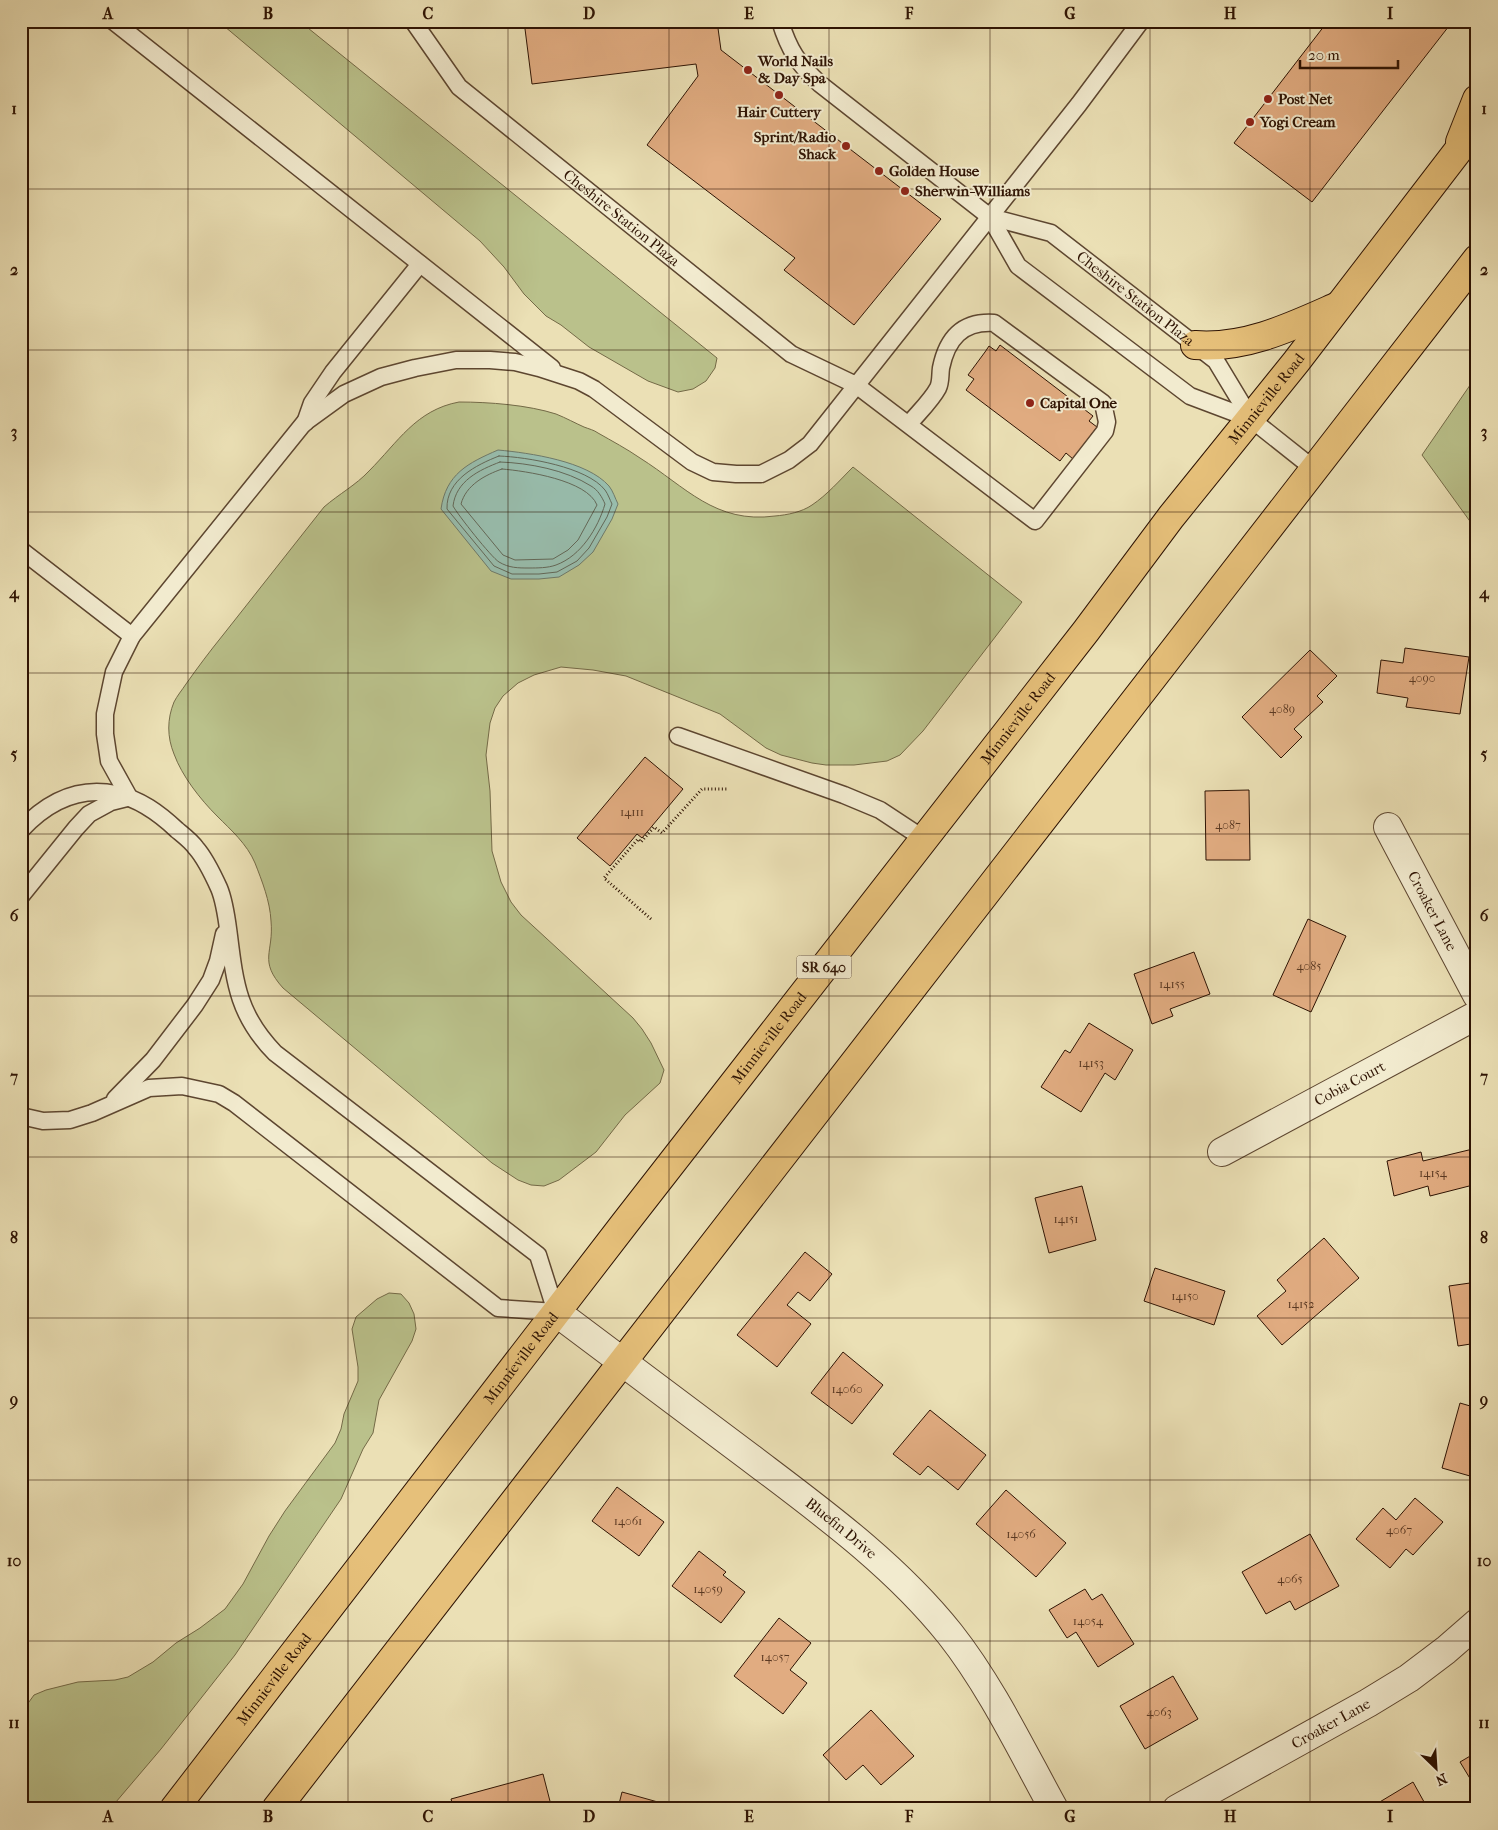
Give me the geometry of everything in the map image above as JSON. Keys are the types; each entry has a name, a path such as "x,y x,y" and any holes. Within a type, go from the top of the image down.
{"main road":[{"path":"1456,153 1477,99"},
{"name":"Minnieville Road","path":"174,1809 556,1312 1086,631 1171,517 1251,419 1477,126"},
{"path":"276,1809 1477,259"},
{"path":"1195,345 1212,346 1258,338 1285,329 1340,305"}],"street":[{"name":"Croaker Lane","path":"1388,827 1477,995"},
{"name":"Cobia Court","path":"1222,1152 1477,1015"},
{"name":"Bluefin Drive","path":"556,1312 791,1488 858,1542 912,1591 950,1634 990,1694 1054,1809"},
{"name":"Croaker Lane","path":"1177,1809 1368,1703 1409,1678 1477,1623"}],"lane":[{"path":"114,21 562,376"},
{"name":"Cheshire Station Plaza","path":"414,21 459,87 791,354 856,385 1035,522 1105,431 1107,422 1103,403 994,323 985,322 962,330 952,340 944,356 939,386 909,424"},
{"name":"Cheshire Station Plaza","path":"780,21 790,49 804,69 820,84 990,217 1018,266 1190,396 1251,419 1314,469"},
{"path":"129,797 110,761 105,734 108,697 114,672 132,636 304,423 344,394 381,377 456,360 515,362 579,381 609,399 692,462 714,472 761,474 789,460 810,444 1088,92 1141,21"},
{"name":"Cheshire Station Plaza","path":"990,217 1051,233 1216,362 1251,419"},
{"path":"304,423 312,403 333,372 420,264"},
{"path":"21,550 132,636"},
{"path":"678,736 824,786 893,817 924,839"},
{"path":"21,830 40,812 62,798 88,791 129,797 159,812 197,848 219,888 227,922 234,973 244,1012 260,1038 275,1053 538,1255 556,1312 498,1308 234,1103 219,1094 182,1086 149,1088 92,1113 70,1120 43,1121 21,1116"},
{"path":"21,896 89,814 111,802 129,797"},
{"path":"92,1113 115,1099 153,1060 195,1005 211,980 218,962 227,922"}],"path":[{"path":"651,919 604,878 638,839 641,842 654,827 662,833 702,789 728,789"}],"green space":[{"path":"218,21 302,21 303,24 717,358 715,368 706,381 693,389 678,392 648,381 589,347 546,316 524,294 504,267 480,241"},
{"path":"1477,375 1477,531 1422,455"},
{"path":"459,402 533,408 556,414 595,431 625,448 702,501 718,509 735,514 754,517 775,516 804,510 823,497 853,467 1022,602 923,731 900,755 887,761 854,765 826,765 781,755 766,748 720,714 626,676 593,670 561,667 534,675 518,683 503,696 495,708 490,723 486,755 490,791 492,851 501,882 511,902 521,915 633,1018 651,1043 664,1070 660,1083 625,1115 596,1152 559,1180 544,1186 531,1185 518,1180 492,1163 283,988 275,978 269,963 271,932 269,906 252,856 243,843 192,787 177,762 169,735 170,715 178,695 213,647 324,507 364,476 419,420 444,406"},
{"path":"389,1293 401,1294 409,1303 414,1314 416,1329 412,1341 379,1400 373,1433 363,1449 341,1499 235,1655 161,1749 110,1809 21,1809 21,1713 34,1695 46,1690 78,1682 115,1680 128,1677 153,1662 176,1643 225,1609 243,1584 285,1511 335,1443 341,1429 344,1414 358,1381 358,1367 352,1329 356,1317 377,1299"}],"water":[{"path":"498,450 526,453 573,464 599,477 613,492 618,504 612,519 593,552 579,565 559,577 511,579 491,571 441,509 444,497 453,478 468,465"}],"building":[{"path":"524,21 717,21 721,50 941,219 854,325 784,270 795,258 647,145 698,76 696,64 532,84"},
{"path":"1328,21 1443,21 1449,26 1312,202 1234,143"},
{"name":"Capital One","path":"1000,345 1093,416 1089,421 1097,427 1073,459 1066,453 1060,461 966,390 974,379 968,375 989,346 996,351"},
{"path":"1405,648 1469,657 1460,714 1406,707 1408,698 1377,693 1381,660 1403,663"},
{"path":"1310,650 1337,676 1317,696 1323,702 1294,729 1302,737 1281,758 1242,717"},
{"path":"645,757 683,789 642,838 637,834 610,866 577,838"},
{"path":"1249,790 1250,860 1206,860 1205,791"},
{"path":"1308,919 1346,936 1311,1012 1273,995"},
{"path":"1194,952 1210,994 1170,1009 1173,1016 1152,1024 1134,974"},
{"path":"1089,1023 1133,1050 1115,1080 1105,1073 1081,1112 1041,1087 1065,1050 1070,1053"},
{"path":"1477,1148 1477,1184 1430,1196 1428,1186 1394,1196 1387,1161 1421,1152 1423,1161"},
{"path":"1082,1186 1096,1240 1049,1253 1035,1198"},
{"path":"1324,1238 1359,1278 1282,1345 1257,1316 1286,1291 1277,1280"},
{"path":"805,1252 832,1274 810,1301 798,1292 787,1305 811,1324 777,1367 737,1335"},
{"path":"1155,1268 1225,1291 1214,1325 1144,1301"},
{"path":"1477,1282 1477,1343 1458,1346 1449,1286"},
{"path":"843,1352 883,1385 852,1424 811,1393"},
{"path":"1460,1403 1477,1408 1477,1478 1442,1468"},
{"path":"930,1410 986,1455 958,1490 928,1466 920,1475 893,1454"},
{"path":"617,1487 664,1522 639,1556 592,1521"},
{"path":"1006,1490 1066,1543 1036,1577 976,1524"},
{"path":"1415,1498 1443,1522 1413,1555 1406,1549 1390,1568 1356,1539 1383,1508 1396,1520"},
{"path":"1310,1534 1339,1586 1295,1610 1290,1601 1266,1614 1242,1572"},
{"path":"699,1551 726,1572 723,1575 745,1592 721,1623 672,1586"},
{"path":"1085,1589 1092,1600 1102,1594 1134,1644 1098,1667 1076,1632 1067,1638 1049,1610"},
{"path":"779,1618 811,1643 790,1670 807,1683 783,1714 734,1676"},
{"path":"1173,1676 1198,1719 1145,1749 1120,1706"},
{"path":"871,1710 914,1756 881,1785 863,1765 846,1780 823,1755"},
{"path":"1477,1752 1477,1790 1460,1762"},
{"path":"543,1774 552,1809 454,1809 451,1799"},
{"path":"1413,1782 1428,1809 1368,1809"},
{"path":"622,1792 665,1804 663,1809 599,1809 600,1803 618,1808"}],"place":[{"name":"World Nails & Day Spa","path":"748,70"},
{"name":"Hair Cuttery","path":"779,95"},
{"name":"Post Net","path":"1268,99"},
{"name":"Yogi Cream","path":"1250,122"},
{"name":"Sprint/Radio Shack","path":"846,146"},
{"name":"Golden House","path":"879,171"},
{"name":"Sherwin-Williams","path":"905,191"},
{"name":"Capital One","path":"1030,403"}]}
